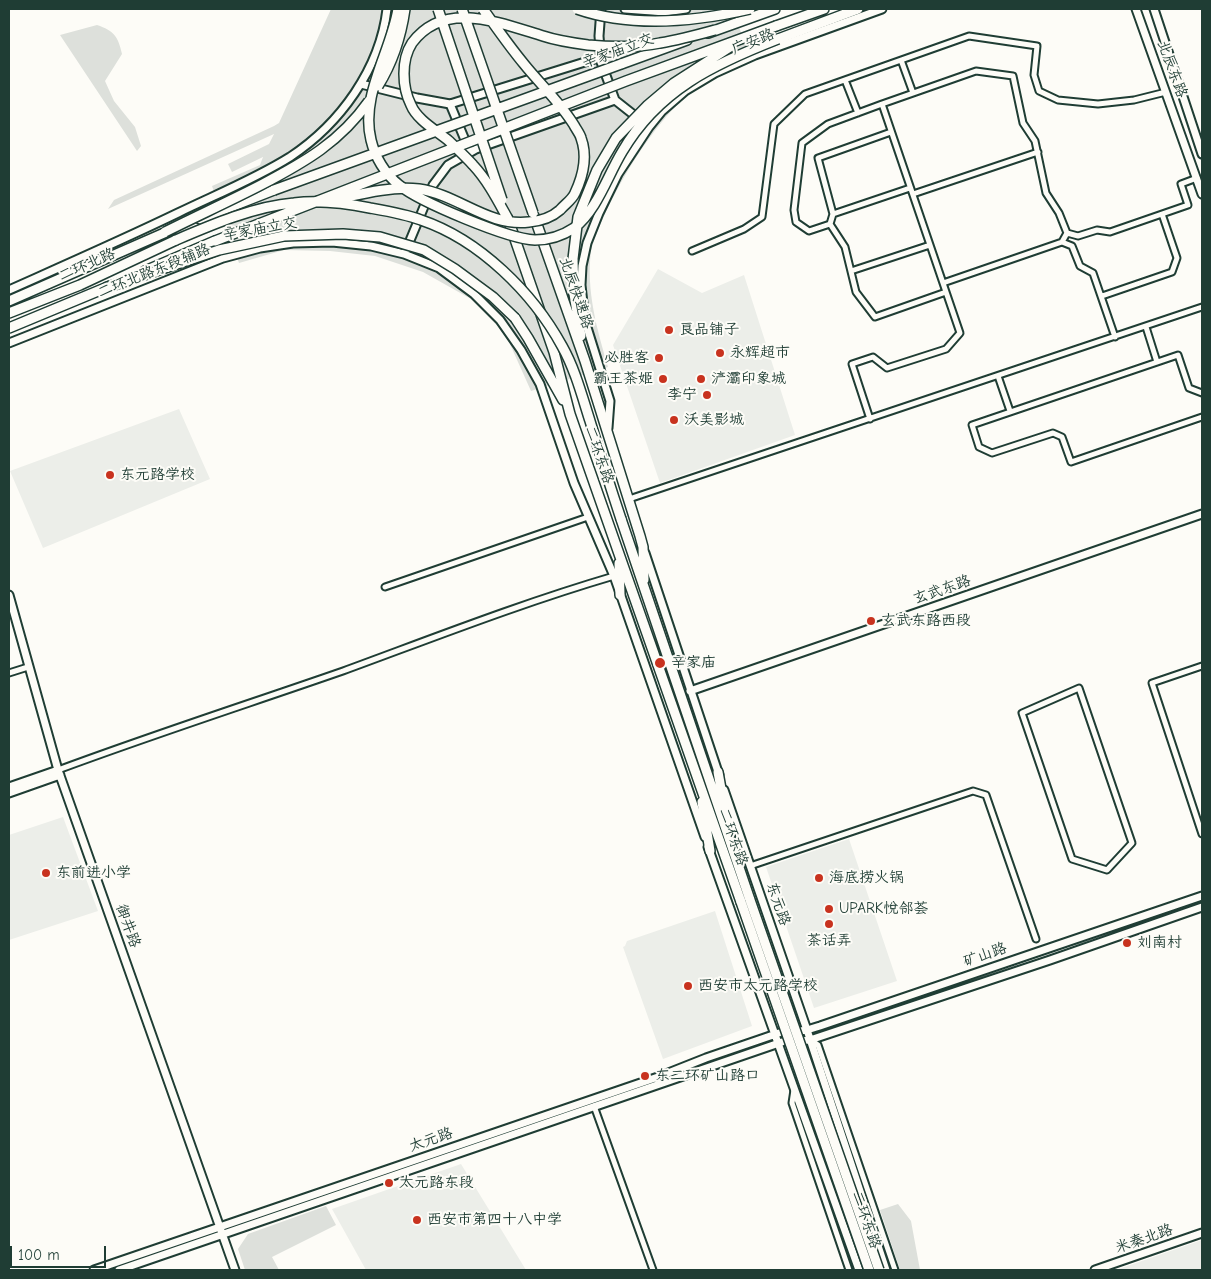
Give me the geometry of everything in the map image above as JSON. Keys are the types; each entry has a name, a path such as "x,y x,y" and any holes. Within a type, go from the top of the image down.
{"highway":[{"path":"398,9 396,25 372,92 368,113 371,139 382,164 390,176 400,185 433,204 510,235 533,240 548,239 561,235 584,219 597,199 626,144 637,129 667,97 707,70 738,55 858,9"},
{"path":"9,302 165,232 304,162 344,132 370,100 390,65 405,9"},
{"path":"438,9 554,352 570,414"},
{"name":"北辰快速路","path":"462,9 585,361 608,434 643,547 644,590"},
{"path":"303,206 380,190 404,188 436,194 462,203 491,218 521,223 542,221 556,214 574,197 582,178 584,159 581,138 553,96 524,64 483,9"},
{"path":"577,9 626,21 658,21 696,18 750,9"},
{"name":"辛家庙立交","path":"165,232 274,190 773,9"},
{"name":"辛家庙立交","path":"105,288 303,206 748,35 824,9"},
{"path":"508,219 491,189 474,166 411,106 405,87 407,50 417,34 432,19 448,13 465,12 480,14 562,41 624,46 658,44 715,30"},
{"path":"585,361 574,294 573,259 578,217 596,170 616,138 648,104 674,83 748,35"},
{"name":"辛家庙立交","path":"176,240 198,230 259,210 286,204 326,202 388,211 422,220 457,237 479,251 498,266 535,306 563,347 582,394 644,590 731,846"},
{"name":"辛家庙立交","path":"105,288 219,250 284,236 343,234 380,237 424,250 463,274 493,298 514,318 528,338 570,414"},
{"name":"二环北路","path":"9,313 80,285 176,240"},
{"name":"二环北路","path":"9,328 105,288"},
{"name":"二环东路","path":"570,414 697,777 745,901 878,1270"},
{"path":"619,552 620,595"},
{"path":"718,772 731,846 745,901"},
{"path":"697,777 710,851"},
{"name":"二环东路","path":"745,901 869,1270"}],"main road":[{"path":"9,290 266,171 290,157 338,115 361,84 372,62 387,9"},
{"path":"601,9 599,36 601,57 615,100 649,127"},
{"path":"625,9 665,12 686,9"},
{"name":"广安路","path":"608,434 610,401 585,321 581,286 586,243 618,174 662,111 686,91 716,73 755,55 882,9"},
{"name":"北辰东路","path":"1136,9 1202,194"},
{"name":"北辰东路","path":"1154,9 1202,154"},
{"path":"361,84 450,104 601,57"},
{"path":"404,254 432,185 448,165 470,152 615,100"},
{"path":"450,104 470,152"},
{"name":"二环北路东段辅路","path":"9,343 223,258 260,248 293,243 332,242 371,246 404,254 439,268 474,294 500,320 521,350 540,384 574,483 614,576"},
{"name":"玄武东路","path":"690,691 1202,514"},
{"name":"东元路","path":"643,547 690,691 807,1030 886,1270"},
{"path":"614,576 859,1270"},
{"name":"御井路","path":"9,595 59,773 236,1270"},
{"path":"9,787 59,773"},
{"path":"9,793 59,773"},
{"name":"矿山路","path":"775,1034 807,1030 1202,896"},
{"name":"矿山路","path":"778,1042 810,1040 1202,907"},
{"name":"太元路","path":"119,1270 222,1231 775,1034"},
{"name":"太元路","path":"94,1270 222,1231 778,1042"},
{"name":"米秦北路","path":"1095,1270 1202,1234"}],"street":[{"path":"692,251 744,229 762,217 774,124 805,94 969,36 1037,46 1034,75 1039,90 1058,100 1098,104 1134,100 1166,92"},
{"path":"901,60 913,93"},
{"path":"830,224 809,231 796,222 794,210 802,143 828,124 976,71 1013,76 1023,123 1035,141 1046,193 1059,213 1067,233"},
{"path":"845,80 858,113"},
{"path":"870,418 852,364 873,357 887,368 946,349 960,333 882,104"},
{"path":"891,132 818,158 833,214 830,224 845,247 856,292 875,316 946,292"},
{"path":"913,194 1038,152"},
{"path":"1067,233 1078,236 1097,230 1110,232 1188,205 1181,184 1197,178"},
{"path":"833,214 910,188"},
{"path":"1102,296 1172,272 1177,258 1162,214"},
{"path":"1062,242 1067,233"},
{"path":"1072,246 1078,236"},
{"path":"943,283 1062,242 1072,246 1080,266 1093,273 1115,337"},
{"path":"851,271 930,245"},
{"path":"628,499 1202,307"},
{"path":"1146,327 1157,362"},
{"path":"1202,393 1189,388 1178,356 972,425 980,447 992,453 1053,433 1062,437 1071,462 1202,417"},
{"path":"998,376 1010,411"},
{"path":"384,587 588,517"},
{"path":"59,773 132,743 614,576"},
{"path":"1202,666 1152,684 1202,834"},
{"path":"9,674 28,667"},
{"path":"1079,688 1132,843 1107,870 1072,859 1022,713 1079,688"},
{"path":"750,866 972,791 986,795 1036,939"},
{"path":"810,1040 818,1045 895,1270"},
{"path":"794,1087 792,1103 849,1270"},
{"path":"594,1106 653,1270"}],"shaded area":[{"path":"331,9 731,9 753,60 695,90 666,117 621,182 593,244 590,266 591,295 596,324 608,367 531,391 505,333 471,299 423,272 375,256 330,251 284,250 239,263 212,186 260,165 263,157 232,172 228,164 269,144 274,134 108,209 114,200 279,123"},
{"path":"97,25 108,30 117,38 122,54 105,81 114,101 135,127 141,146 137,151 60,35"},
{"name":"浐灞印象城","path":"658,269 702,293 744,275 795,435 660,483 613,345"},
{"name":"东元路学校","path":"179,409 210,479 43,548 10,471"},
{"name":"东前进小学","path":"63,817 98,911 9,940 9,835"},
{"path":"849,839 897,981 814,1008 766,867"},
{"name":"西安市太元路学校","path":"715,911 752,1026 663,1059 623,947 627,941"},
{"name":"西安市第四十八中学","path":"461,1164 526,1270 366,1270 332,1209"},
{"path":"898,1204 911,1221 920,1270 900,1270 880,1210"},
{"path":"326,1206 336,1225 272,1257 279,1270 245,1270 238,1249 248,1234"},
{"path":"1202,1240 1202,1270 1116,1270"}],"place":[{"name":"良品铺子","path":"669,330"},
{"name":"永辉超市","path":"720,353"},
{"name":"必胜客","path":"659,358"},
{"name":"霸王茶姬","path":"663,379"},
{"name":"浐灞印象城","path":"701,379"},
{"name":"李宁","path":"707,395"},
{"name":"沃美影城","path":"674,420"},
{"name":"东元路学校","path":"110,475"},
{"name":"玄武东路西段","path":"871,621"},
{"name":"辛家庙","path":"660,663"},
{"name":"东前进小学","path":"46,873"},
{"name":"海底捞火锅","path":"819,878"},
{"name":"UPARK悦邻荟","path":"829,909"},
{"name":"茶话弄","path":"829,924"},
{"name":"刘南村","path":"1127,943"},
{"name":"西安市太元路学校","path":"688,986"},
{"name":"东二环矿山路口","path":"645,1076"},
{"name":"太元路东段","path":"389,1183"},
{"name":"西安市第四十八中学","path":"417,1220"}]}
